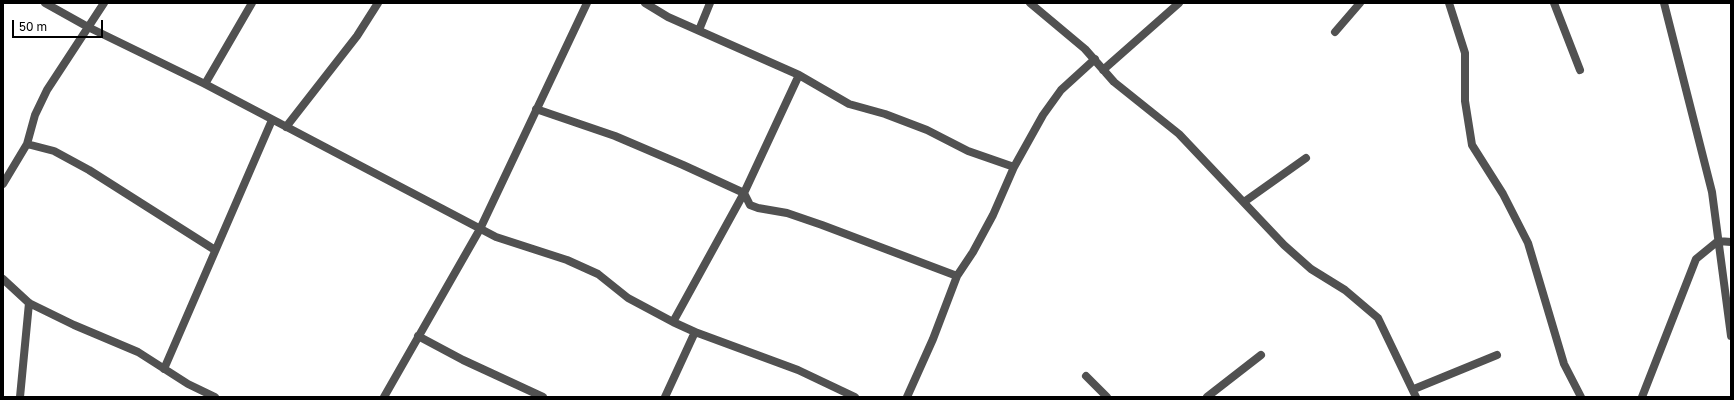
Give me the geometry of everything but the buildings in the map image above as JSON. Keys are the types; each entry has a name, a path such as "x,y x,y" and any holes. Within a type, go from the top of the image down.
{"street":[{"path":"45,3 88,27 205,84 496,238 567,260 598,274 628,298 673,322 695,332 798,370 855,397"},
{"path":"3,184 27,144 35,115 47,90 104,3"},
{"path":"205,84 252,3"},
{"path":"286,127 357,36 378,3"},
{"path":"384,397 480,229 587,3"},
{"path":"646,3 668,17 799,75 849,104 884,114 927,130 968,151 1014,167"},
{"path":"699,30 710,3"},
{"path":"1031,3 1085,49 1114,82 1179,134 1284,245 1311,269 1345,290 1378,318 1415,393 1496,355"},
{"path":"1103,70 1179,3"},
{"path":"1335,32 1360,3"},
{"path":"1449,3 1465,53 1465,101 1472,146 1502,194 1528,243 1564,364 1580,397"},
{"path":"1554,3 1580,70"},
{"path":"1664,3 1712,192 1731,336"},
{"path":"908,397 933,339 957,276 973,252 993,215 1014,167 1043,115 1061,90 1095,59"},
{"path":"673,322 744,193 799,75"},
{"path":"536,109 615,136 683,165 744,193 750,205 758,208 787,213 822,225 957,276"},
{"path":"164,369 272,120"},
{"path":"27,144 54,152 89,170 215,250"},
{"path":"1244,202 1306,158"},
{"path":"1642,397 1696,259 1718,241 1731,242"},
{"path":"3,279 30,303 74,325 138,352 188,384 215,397"},
{"path":"20,397 30,303"},
{"path":"665,397 695,332"},
{"path":"418,336 463,360 543,397"},
{"path":"1207,397 1261,355"},
{"path":"1086,376 1107,397"}]}
